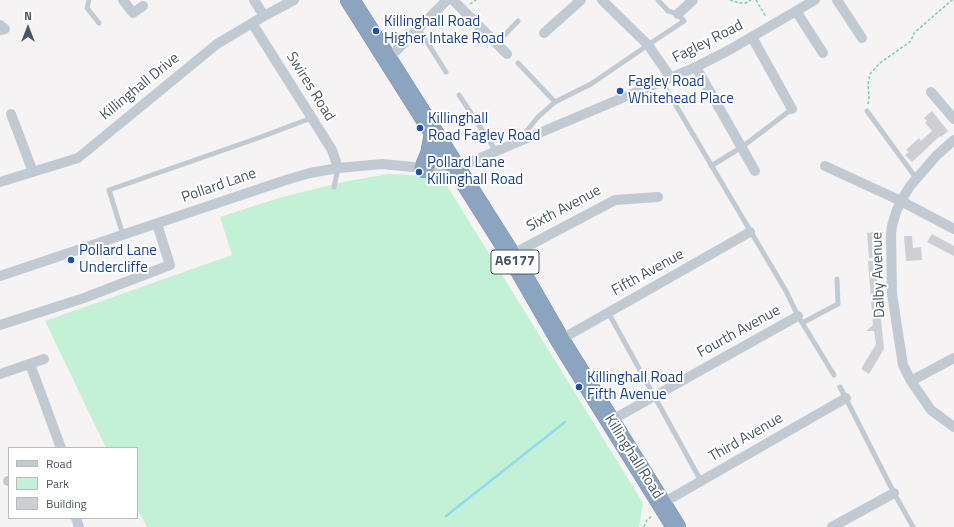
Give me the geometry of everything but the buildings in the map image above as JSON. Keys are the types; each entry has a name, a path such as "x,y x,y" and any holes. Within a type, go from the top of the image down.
{"highway":[{"name":"Killinghall Road","path":"350,0 511,255 560,340 676,527"},
{"path":"424,168 430,154 434,133"}],"street":[{"path":"123,0 133,13 143,6"},
{"path":"254,0 264,16"},
{"name":"Killinghall Drive","path":"0,182 78,158 217,44 294,0"},
{"path":"387,60 447,0"},
{"path":"453,0 507,54"},
{"path":"544,33 581,0"},
{"path":"602,0 648,45 666,80"},
{"path":"678,14 693,0"},
{"name":"Fagley Road","path":"456,168 696,67 731,49 815,0"},
{"path":"836,0 862,38"},
{"path":"796,11 823,53"},
{"name":"Swires Road","path":"252,23 332,150 338,168"},
{"path":"0,25 5,29 0,30"},
{"path":"752,37 792,109"},
{"path":"696,67 755,171"},
{"path":"932,92 954,119"},
{"path":"11,114 33,172"},
{"name":"Dalby Avenue","path":"954,140 937,155 916,178 901,201 896,212 891,234 892,294 903,365 911,381 931,410 954,427"},
{"name":"Pollard Lane","path":"0,276 310,173 338,168 382,164 424,168 456,168"},
{"path":"825,166 901,201 954,229"},
{"name":"Sixth Avenue","path":"511,255 614,200 658,197"},
{"path":"0,325 84,298 170,265 157,224"},
{"name":"Fifth Avenue","path":"560,340 750,232"},
{"name":"Fourth Avenue","path":"610,421 654,396 800,319"},
{"path":"911,381 954,358"},
{"path":"0,374 44,359"},
{"path":"30,364 61,447"},
{"name":"Third Avenue","path":"662,504 846,398"},
{"path":"832,527 894,493"}],"lane":[{"path":"89,0 87,8 99,23"},
{"path":"519,142 538,117 555,102 590,84 684,21 678,14 668,11 658,0"},
{"path":"496,44 518,21"},
{"path":"418,28 446,72"},
{"path":"518,63 555,102"},
{"path":"666,80 711,166 834,375"},
{"path":"459,95 496,151"},
{"path":"711,166 742,147 792,109"},
{"path":"867,111 916,178"},
{"path":"123,235 109,190 261,137 312,117"},
{"path":"334,187 338,168"},
{"path":"800,319 838,304 837,279"},
{"path":"608,312 701,481"},
{"path":"840,387 913,527"}],"path":[{"path":"730,0 739,3 746,3 751,0"},
{"path":"756,0 771,26"},
{"path":"867,111 870,74 880,63 911,41 914,33 952,0 954,1"}],"green space":[{"path":"388,174 441,176 643,503 639,527 147,527 138,511 138,447 106,447 45,321 232,255 220,217 279,198 343,182"}],"waterway":[{"path":"446,516 565,422"}],"place":[{"name":"Killinghall Road Higher Intake Road","path":"376,31"},
{"name":"Fagley Road Whitehead Place","path":"620,91"},
{"name":"Killinghall Road Fagley Road","path":"420,128"},
{"name":"Pollard Lane Killinghall Road","path":"419,172"},
{"name":"Pollard Lane Undercliffe","path":"71,260"},
{"name":"Killinghall Road Fifth Avenue","path":"579,387"}]}
